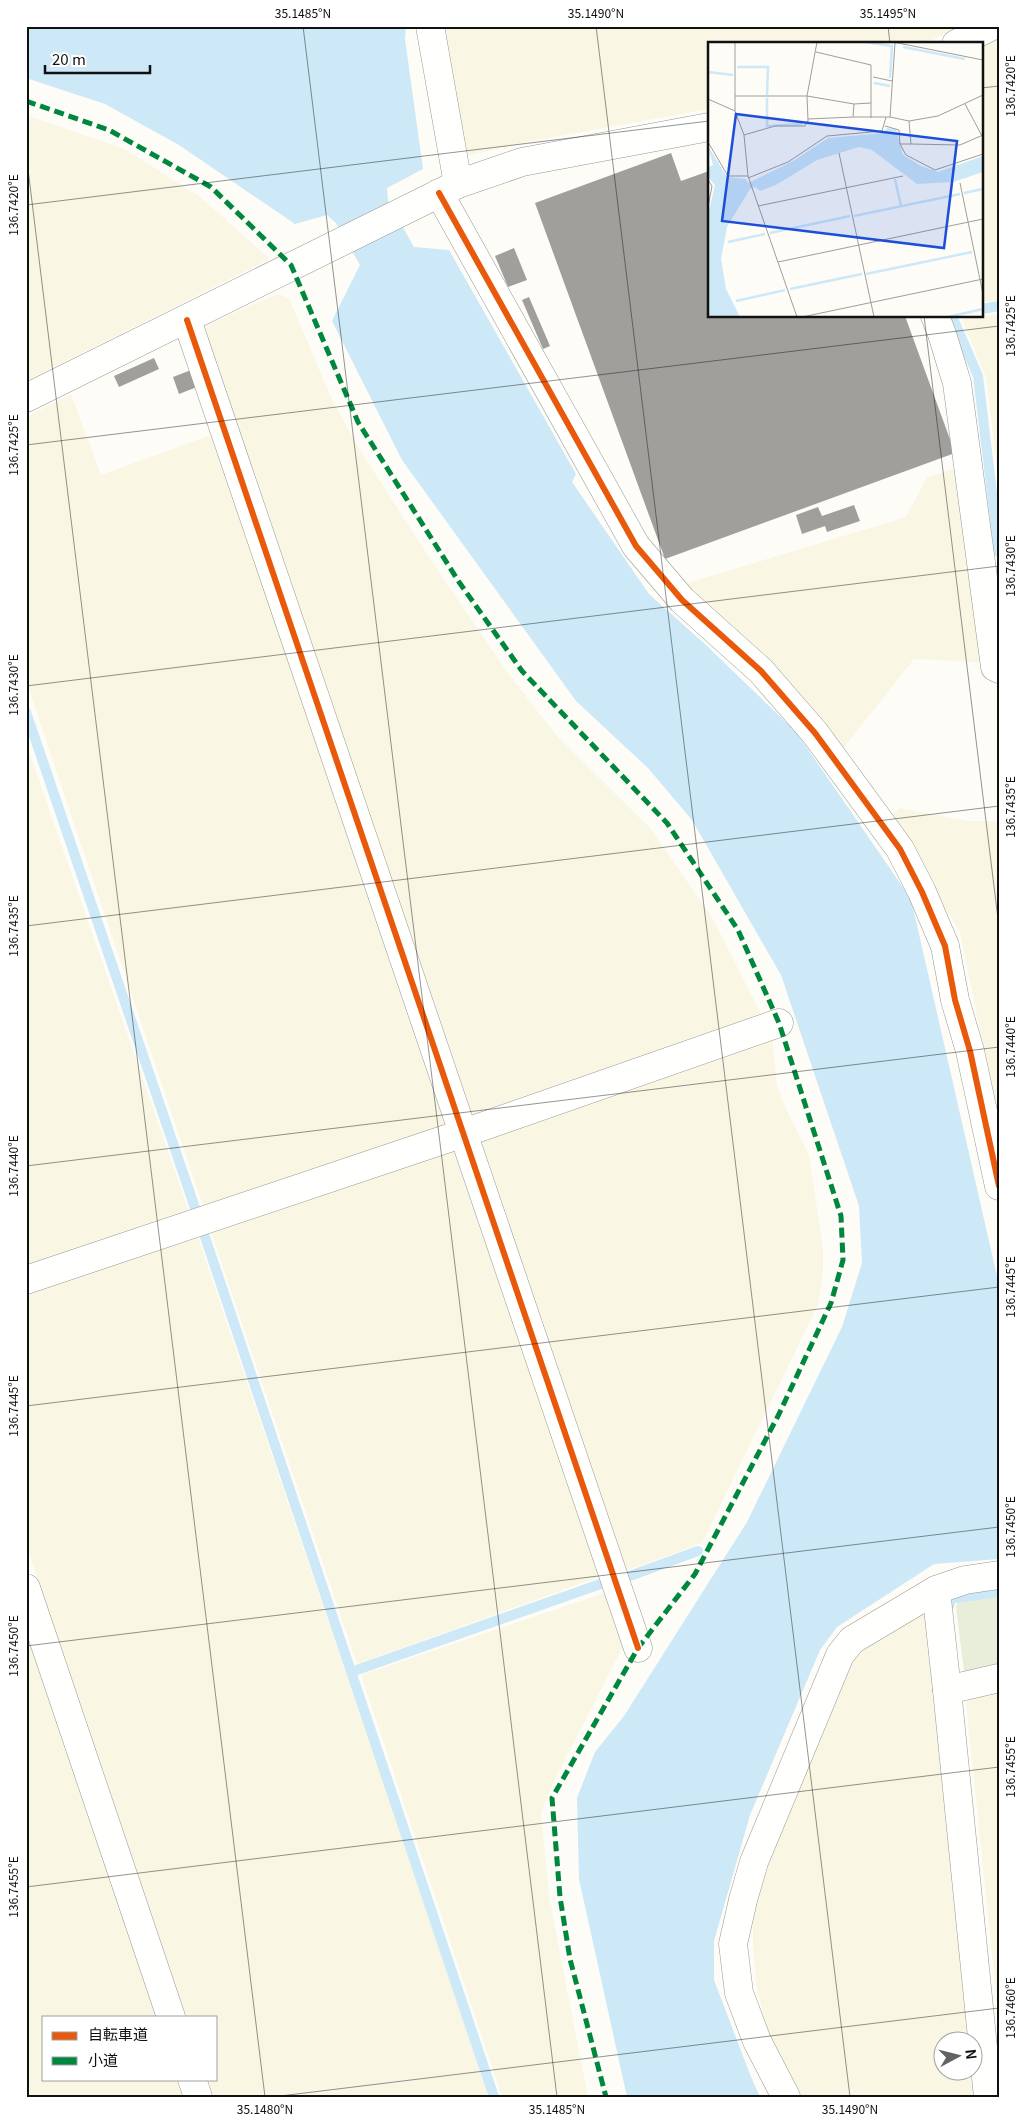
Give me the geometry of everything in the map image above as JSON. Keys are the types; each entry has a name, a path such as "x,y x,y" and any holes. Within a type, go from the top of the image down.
{"street":[{"path":"430,26 439,194 636,546 682,600 762,671 815,733 900,849 922,892 945,946 955,1000 970,1051 999,1186"},
{"path":"960,42 992,26"},
{"path":"26,398 187,320 338,242 439,194 522,162 708,127"},
{"path":"936,318 957,383 995,667 999,669"},
{"path":"187,320 638,1648"},
{"path":"26,1280 779,1023"},
{"path":"786,2097 757,2040 740,1993 734,1944 743,1900 754,1862 840,1655 852,1640 936,1590 965,1580 999,1575"},
{"path":"26,1588 171,2016"},
{"path":"936,1590 988,2097"},
{"path":"947,1690 999,1678"},
{"path":"192,2080 198,2097"}],"shaded area":[{"path":"438,26 959,26 929,42 708,42 708,109 521,143 467,156"},
{"path":"999,38 999,300 982,302 982,46"},
{"path":"26,115 125,149 200,197 270,259 26,381"},
{"path":"277,294 289,298 332,400 358,447 433,563 505,669 556,735 651,829 713,919 762,1016 476,1119 466,1114 206,342 206,325"},
{"path":"999,314 999,485 986,377 962,319 982,318 982,316"},
{"path":"71,394 101,475 219,432 452,1118 446,1130 205,1212 26,681 26,417"},
{"path":"964,466 989,663 914,659 841,751 681,585 906,517 927,477"},
{"path":"26,743 191,1217 26,1272"},
{"path":"900,808 968,821 999,821 999,1124 960,932 888,816"},
{"path":"772,1038 777,1085 787,1111 809,1155 823,1247 823,1275 818,1305 702,1543 623,1572 476,1145 481,1133"},
{"path":"451,1143 463,1148 607,1574 357,1664 210,1229"},
{"path":"195,1229 490,2097 210,2097 204,2080 218,2080 218,2016 183,2016 26,1544 26,1287"},
{"path":"613,1590 623,1646 553,1783 541,1814 550,1901 588,2097 502,2097 361,1675"},
{"path":"932,1598 976,2030 932,2030 932,2080 981,2080 983,2097 797,2097 770,2039 757,1989 753,1948 753,1916 765,1862 843,1662"},
{"path":"26,1607 165,2016 42,2016 42,2080 186,2080 192,2097 26,2097"},
{"path":"999,1684 999,2022 966,1703 977,1688"}],"green space":[{"path":"999,1595 999,1673 965,1680 956,1607 959,1600"}],"water":[{"path":"26,26 406,26 405,39 423,169 387,188 388,201 414,247 449,250 576,474 572,482 649,594 707,646 796,732 911,899 999,1285 999,1559 934,1564 837,1627 820,1650 750,1815 714,1941 714,1980 760,2097 627,2097 579,1879 577,1798 595,1752 624,1716 747,1522 842,1327 862,1263 859,1206 781,975 692,820 648,768 576,701 402,460 332,321 360,265 336,223 327,215 295,224 179,145 105,104 26,78"}],"building":[{"path":"671,153 681,181 708,171 708,318 906,318 955,453 665,559 535,203"},
{"path":"514,248 527,280 508,287 495,256"},
{"path":"529,297 550,346 543,349 522,300"},
{"path":"154,358 159,369 119,387 114,376"},
{"path":"191,370 197,387 179,394 173,377"},
{"path":"854,505 860,521 827,532 825,526 802,534 796,515 818,507 822,516"}],"waterway":[{"path":"982,309 999,306"},
{"path":"953,318 978,376 999,552"},
{"path":"26,712 195,1208"},
{"path":"204,1234 494,2097"},
{"path":"627,1577 698,1551"},
{"path":"351,1672 609,1581"},
{"path":"950,1604 949,1599 999,1592"}],"marked path":[{"path":"26,101 109,130 211,187 291,265 358,422 459,582 522,671 667,823 738,930 779,1023 841,1216 843,1260 831,1303 779,1414 695,1574 638,1648 552,1798 560,1897 570,1959 606,2097"}],"cycle path":[{"path":"439,193 636,546 682,600 761,671 815,733 900,849 922,892 945,946 955,1000 970,1051 999,1186"},
{"path":"187,320 638,1648"}]}
